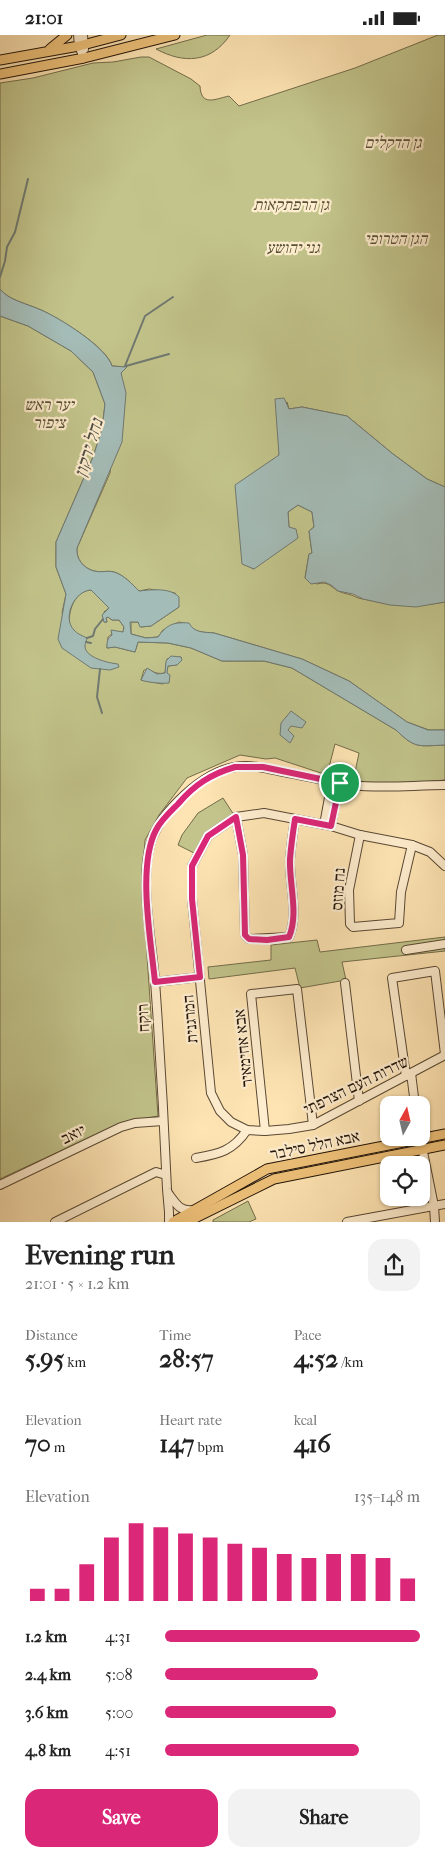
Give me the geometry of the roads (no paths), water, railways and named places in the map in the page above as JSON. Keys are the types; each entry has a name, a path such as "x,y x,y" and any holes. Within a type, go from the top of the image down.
{"main road":[{"path":"47,51 57,45 67,35"},
{"path":"0,60 122,35"},
{"path":"0,74 84,58 175,35"},
{"name":"אבא הלל סילבר","path":"430,1136 445,1134"},
{"name":"אבא הלל סילבר","path":"187,1222 279,1178 445,1145"},
{"name":"אבא הלל סילבר","path":"172,1222 255,1175 276,1167 380,1146"}],"street":[{"path":"78,35 82,42 84,58"},
{"name":"רוקח","path":"169,1222 170,1212 167,1192 155,982 147,893 148,860 156,830 170,812 202,781 235,767 263,767 336,782 376,787 445,785"},
{"path":"328,825 336,782"},
{"name":"המרגנית","path":"247,1130 231,1122 220,1111 211,1093 192,899 192,866 208,836 236,817 264,813 328,825 360,835 412,845 430,852 445,866"},
{"path":"236,817 243,855 245,935 249,939 267,940 289,937 290,934 292,912 290,859 295,819"},
{"name":"נח מוזס","path":"360,835 349,890 350,924 353,927 399,923 401,892 412,845"},
{"path":"406,950 445,944"},
{"path":"414,1096 392,978 434,971 445,1055"},
{"path":"155,982 200,977"},
{"path":"345,983 359,1101"},
{"name":"אבא אחימאיר","path":"265,1131 251,994 297,989 313,1125"},
{"name":"שדרות העם הצרפתי","path":"247,1130 265,1131 313,1125 445,1055"},
{"name":"יואב","path":"0,1185 121,1127 135,1123 163,1121"},
{"path":"196,1158 218,1154 228,1149 240,1141 247,1130"},
{"path":"421,1146 434,1206 435,1222"},
{"path":"55,1222 156,1172 166,1175"},
{"path":"167,1192 182,1210 198,1209"},
{"path":"348,1222 445,1204"}],"water":[{"path":"0,289 13,299 49,314 70,326 101,350 112,366 127,367 121,373 126,393 122,442 77,548 77,552 81,563 90,570 118,573 139,591 165,590 179,597 179,607 151,626 140,627 138,622 130,622 131,634 146,638 158,637 171,625 189,623 194,629 200,631 214,633 302,659 349,681 407,722 428,730 445,730 445,745 423,746 408,741 396,730 292,668 264,661 222,661 191,648 168,643 138,642 135,652 115,647 107,648 108,640 112,635 111,630 123,632 124,627 119,620 112,620 108,617 106,618 107,622 104,622 102,615 109,608 91,590 79,595 75,600 70,612 69,619 71,625 77,633 87,638 85,646 89,654 98,659 118,664 119,667 110,670 91,668 62,648 58,639 66,594 56,567 56,542 93,457 102,429 105,404 93,372 71,351 28,326 0,316"},
{"path":"284,398 289,409 302,407 347,416 427,479 445,487 445,602 416,607 390,605 338,591 324,582 311,584 305,578 309,554 312,553 309,531 314,527 312,512 298,505 288,512 289,527 296,529 298,538 254,569 242,564 235,485 279,455 275,399"},
{"path":"171,656 181,657 182,660 177,665 168,666 169,683 154,683 141,680 147,668 157,674 165,673 166,661"},
{"path":"291,711 306,722 302,728 291,726 288,730 294,736 290,743 280,735 281,723"}],"waterway":[{"path":"0,277 7,247 15,232 28,179"},
{"path":"125,366 145,316 173,297"},
{"path":"126,366 169,354"},
{"path":"87,638 93,636 95,629 103,619"},
{"path":"86,642 91,643"},
{"path":"100,669 97,697 102,713"}],"park label":[{"name":"גן הדקלים","path":"393,142"},
{"name":"גן הרפתקאות","path":"291,204"},
{"name":"הגן הטרופי","path":"396,238"},
{"name":"גני יהושע","path":"293,247"},
{"name":"יער ראש ציפור","path":"49,413"}],"water label":[{"name":"נחל ירקון","path":"89,448"}]}
